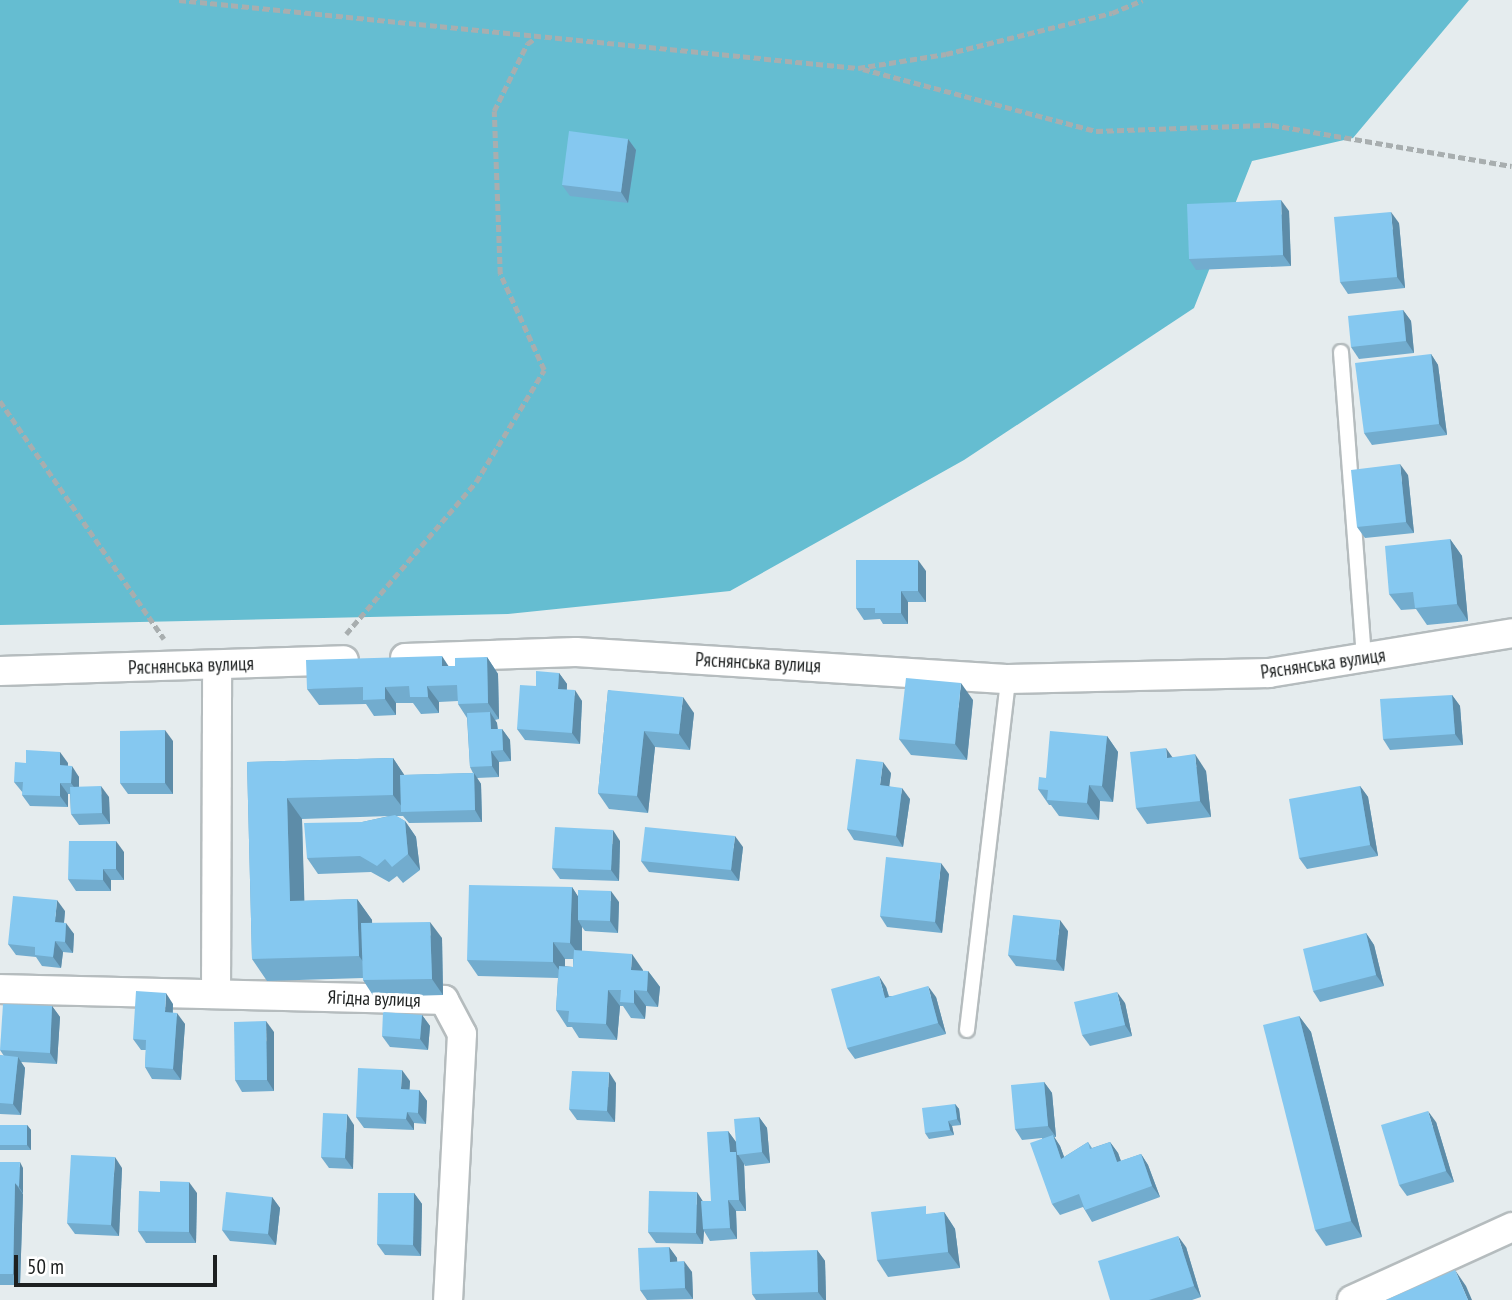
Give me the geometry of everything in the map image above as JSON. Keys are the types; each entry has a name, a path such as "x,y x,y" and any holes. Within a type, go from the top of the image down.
{"street":[{"name":"Ряснянська вулиця","path":"0,671 576,652 1008,678 1269,673 1512,633"},
{"path":"216,994 217,665"},
{"name":"Ягідна вулиця","path":"0,989 444,1000 462,1034 448,1300"},
{"path":"1352,1300 1511,1229"}],"lane":[{"path":"1341,352 1364,658"},
{"path":"968,1030 1008,678"}],"path":[{"path":"179,0 534,39 858,68 1096,131 1272,125 1512,166"},
{"path":"858,68 946,54 1112,13 1142,0"},
{"path":"323,661 476,482 544,370 500,274 494,111 527,44 534,39"},
{"path":"0,401 183,666"}],"shaded area":[{"path":"0,0 1469,0 1353,138 1252,161 1194,308 964,460 730,591 508,614 0,625"}],"building":[{"path":"569,131 628,139 621,192 562,185"},
{"path":"1281,200 1283,255 1189,259 1187,204"},
{"path":"1391,212 1397,277 1340,282 1334,217"},
{"path":"1403,310 1406,341 1351,347 1348,316"},
{"path":"1431,354 1439,424 1364,433 1355,363"},
{"path":"1400,464 1406,522 1357,527 1351,470"},
{"path":"1450,539 1457,604 1415,608 1413,592 1389,594 1385,546"},
{"path":"856,560 918,560 918,591 901,591 901,613 875,613 875,608 856,608"},
{"path":"442,656 442,666 455,666 455,658 487,657 488,703 458,704 457,685 427,686 428,697 410,697 409,686 385,687 385,699 363,700 363,687 307,689 306,660"},
{"path":"536,671 559,673 558,689 575,690 572,733 517,729 520,685 536,686"},
{"path":"906,678 961,683 955,744 899,739"},
{"path":"608,690 683,697 679,734 644,731 637,796 598,793"},
{"path":"1452,695 1455,734 1383,739 1380,699"},
{"path":"490,712 491,729 502,729 503,750 491,751 492,766 470,767 467,713"},
{"path":"165,730 165,783 120,783 120,731"},
{"path":"1050,731 1107,736 1102,786 1089,785 1087,803 1047,800 1048,790 1038,789 1039,777 1046,778"},
{"path":"1166,748 1167,758 1195,754 1200,801 1136,808 1130,752"},
{"path":"26,750 60,752 60,765 72,766 71,783 60,783 60,796 22,795 23,782 14,782 15,762 26,763"},
{"path":"393,758 393,795 287,798 290,901 357,899 359,956 252,959 247,762"},
{"path":"856,759 883,762 880,785 902,788 896,836 847,829"},
{"path":"474,773 475,810 401,812 400,775"},
{"path":"101,786 102,813 71,814 70,787"},
{"path":"1360,786 1370,845 1299,858 1289,799"},
{"path":"395,815 405,821 408,854 392,867 385,859 377,866 360,856 307,858 304,823 362,822"},
{"path":"555,827 613,830 611,870 552,868"},
{"path":"645,827 735,836 731,870 641,861"},
{"path":"69,841 116,841 116,869 103,869 103,880 68,879"},
{"path":"886,857 941,863 935,922 880,916"},
{"path":"469,885 572,887 570,943 553,942 553,962 467,960"},
{"path":"578,890 611,891 610,921 578,920"},
{"path":"13,896 57,900 55,922 66,923 65,942 55,941 53,957 35,955 35,947 8,944"},
{"path":"1013,915 1060,920 1056,960 1008,955"},
{"path":"430,922 432,979 363,980 361,923"},
{"path":"1366,933 1376,975 1313,991 1303,949"},
{"path":"574,950 632,954 631,970 648,971 647,991 634,990 634,1003 620,1002 621,990 608,990 606,1024 568,1022 569,1011 556,1010 559,966 573,967"},
{"path":"879,976 885,998 928,986 938,1023 847,1048 831,989"},
{"path":"136,991 166,993 165,1012 177,1013 173,1069 145,1067 146,1040 133,1039"},
{"path":"1117,992 1125,1025 1082,1035 1074,1002"},
{"path":"3,1004 52,1006 50,1053 0,1050"},
{"path":"383,1012 422,1015 420,1039 382,1036"},
{"path":"1299,1016 1351,1221 1315,1230 1263,1025"},
{"path":"266,1021 267,1080 235,1080 234,1022"},
{"path":"0,1055 18,1057 13,1104 0,1103"},
{"path":"358,1068 402,1070 401,1089 419,1090 418,1113 407,1112 406,1119 356,1117"},
{"path":"572,1071 609,1072 607,1111 569,1109"},
{"path":"1044,1082 1048,1126 1015,1129 1011,1085"},
{"path":"955,1104 957,1119 948,1121 950,1130 925,1133 922,1108"},
{"path":"1428,1111 1446,1171 1399,1185 1381,1125"},
{"path":"323,1113 347,1114 345,1158 321,1157"},
{"path":"759,1117 762,1152 737,1155 734,1119"},
{"path":"0,1125 27,1125 27,1145 0,1145"},
{"path":"728,1131 730,1152 736,1152 739,1200 728,1200 730,1228 703,1229 701,1201 711,1201 707,1132"},
{"path":"1053,1135 1061,1159 1088,1142 1090,1149 1110,1142 1117,1162 1141,1154 1152,1186 1085,1210 1079,1194 1052,1204 1030,1143"},
{"path":"71,1155 115,1157 111,1225 67,1223"},
{"path":"0,1162 20,1162 19,1187 15,1183 0,1183"},
{"path":"160,1181 189,1182 189,1232 138,1231 139,1191 160,1192"},
{"path":"0,1183 15,1183 13,1274 0,1274"},
{"path":"649,1191 697,1192 696,1233 648,1232"},
{"path":"226,1192 272,1197 268,1234 222,1230"},
{"path":"378,1193 414,1193 413,1245 377,1244"},
{"path":"926,1206 926,1214 944,1212 948,1252 877,1260 871,1212"},
{"path":"1178,1236 1194,1286 1149,1300 1110,1300 1098,1261"},
{"path":"669,1247 670,1262 684,1261 685,1288 640,1290 638,1248"},
{"path":"817,1250 818,1292 752,1294 750,1252"},
{"path":"1455,1270 1468,1300 1386,1300"}]}
